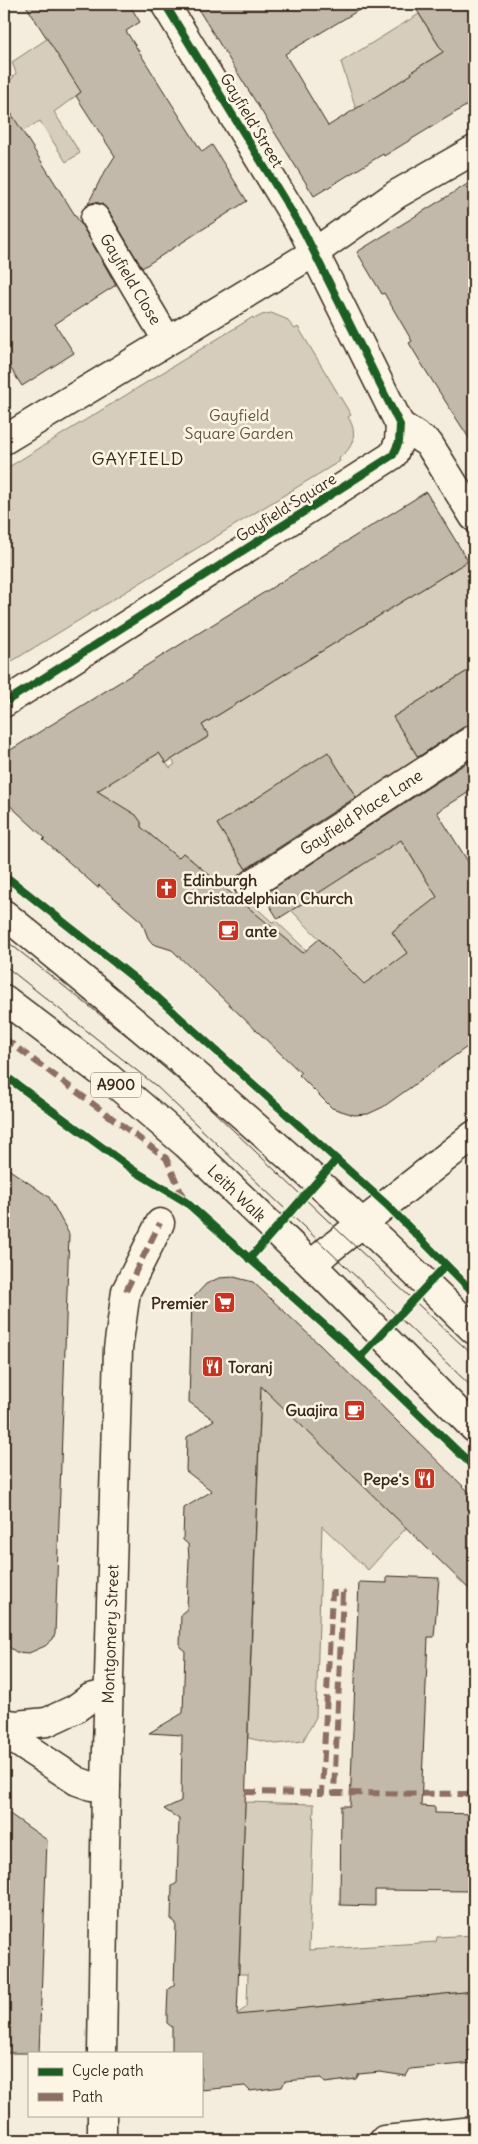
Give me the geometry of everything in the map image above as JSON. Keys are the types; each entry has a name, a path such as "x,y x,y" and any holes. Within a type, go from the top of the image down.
{"street":[{"name":"Gayfield Street","path":"167,4 315,252"},
{"path":"4,440 315,252 396,194 474,150"},
{"name":"Gayfield Close","path":"96,218 167,340"},
{"path":"315,252 400,425 428,444 474,517"},
{"name":"Gayfield Square","path":"4,703 393,455 399,442 400,425"},
{"name":"Gayfield Place Lane","path":"249,886 474,739"},
{"path":"4,914 124,1012 261,1131 474,1330"},
{"name":"Leith Walk","path":"4,999 109,1078 186,1144 312,1265 474,1428"},
{"path":"312,1265 474,1135"},
{"name":"Montgomery Street","path":"102,2052 108,1694 118,1349 126,1291 160,1223"},
{"path":"4,1723 16,1725 47,1722 75,1709 90,1698 108,1694"},
{"path":"4,1733 77,1781 91,1786 106,1786"},
{"path":"102,2116 102,2140"},
{"path":"384,2140 474,2131"}],"green space":[{"path":"419,14 443,52 411,72 412,75 356,109 341,62"},
{"path":"56,33 81,92 54,112 80,153 66,162 40,121 16,135 4,115 4,80 11,80 16,73 12,62"},
{"name":"Gayfield Square Garden","path":"271,313 286,319 295,329 298,327 351,415 348,417 353,428 353,439 351,445 339,458 340,461 4,666 4,470 253,317 254,319"},
{"path":"468,561 474,572 474,667 393,717 419,759 358,800 328,753 217,824 247,871 217,891 188,867 193,861 183,853 178,858 147,832 141,830 141,822 120,811 95,789 159,753 170,768 175,764 164,749 191,732 198,743 209,737 202,725"},
{"path":"399,837 441,903 474,881 474,942 434,971 401,924 392,932 407,953 370,1016 244,905 249,901 272,922 276,921 333,976 344,964 291,910"},
{"path":"256,1376 407,1527 368,1570 322,1526 316,1717 303,1741 276,1744 248,1738 261,1396"},
{"path":"245,1802 314,1804 309,1950 436,1942 437,1937 474,1935 474,1991 260,2013 257,2023 234,2014 247,2007 248,1974 239,1974"}],"building":[{"path":"25,4 129,4 140,22 126,31 202,152 212,145 247,201 142,268 108,210 102,204 95,202 88,204 115,156 76,96 81,92"},
{"path":"195,4 369,4 285,54 328,126 412,74 411,72 443,52 413,4 474,4 474,101 314,196"},
{"path":"4,102 80,222 116,285 55,324 74,353 22,386 4,358"},
{"path":"474,180 474,446 409,343 412,341 357,252"},
{"path":"426,492 468,561 202,725 209,736 166,763 159,753 97,791 136,815 141,822 141,827 178,858 183,853 303,953 319,939 364,984 407,953 392,932 437,897 401,840 278,919 263,895 474,758 474,789 437,812 474,871 474,1042 383,1107 368,1114 354,1115 332,1108 299,1075 301,1073 172,950 153,944 148,938 142,922 99,885 98,888 43,840 45,838 4,800 4,754"},
{"path":"474,667 474,724 465,726 418,757 393,717"},
{"path":"328,752 356,797 246,869 217,824"},
{"path":"4,1166 49,1197 69,1234 55,1634 53,1639 45,1646 29,1653 16,1652 4,1643"},
{"path":"234,1277 253,1282 321,1346 474,1497 474,1594 261,1386 237,2015 474,1991 474,2063 410,2069 406,2076 380,2072 359,2074 356,2079 325,2083 321,2078 285,2081 282,2087 250,2091 245,2086 202,2090 202,2052 172,2052 172,2027 167,2023 167,2012 168,1989 174,1985 176,1923 171,1919 172,1886 177,1883 179,1819 164,1809 181,1801 182,1735 149,1733 183,1713 185,1651 180,1647 181,1614 187,1609 189,1559 188,1544 183,1540 184,1508 212,1491 186,1471 187,1437 214,1420 189,1402 192,1299 206,1284 219,1278"},
{"path":"387,1576 439,1578 434,1637 428,1637 421,1806 435,1807 435,1813 474,1814 474,1891 375,1890 375,1906 340,1905 341,1806 350,1806 359,1582 387,1583"},
{"path":"4,1810 47,1840 39,2052 4,2053"}],"tram line":[{"path":"4,939 169,1069 345,1237 474,1356"},
{"path":"4,965 155,1085 474,1389"}],"marked path":[{"path":"4,1038 166,1158 185,1201"},
{"path":"126,1291 160,1223"},
{"path":"245,1792 322,1793 332,1593 343,1593 334,1793 474,1794"}],"cycle path":[{"path":"4,703 393,455 399,442 400,425 304,232 165,4"},
{"path":"4,875 148,989 387,1205 474,1293"},
{"path":"4,1075 133,1170 186,1202 348,1346 474,1467"},
{"path":"249,1259 336,1160"},
{"path":"360,1357 446,1265"}],"place":[{"name":"Edinburgh Christadelphian Church","path":"167,889"},
{"name":"ante","path":"229,931"},
{"name":"Premier","path":"224,1303"},
{"name":"Toranj","path":"212,1367"},
{"name":"Guajira","path":"354,1410"},
{"name":"Pepe's","path":"425,1479"}],"district":[{"name":"GAYFIELD","path":"138,459"}]}
